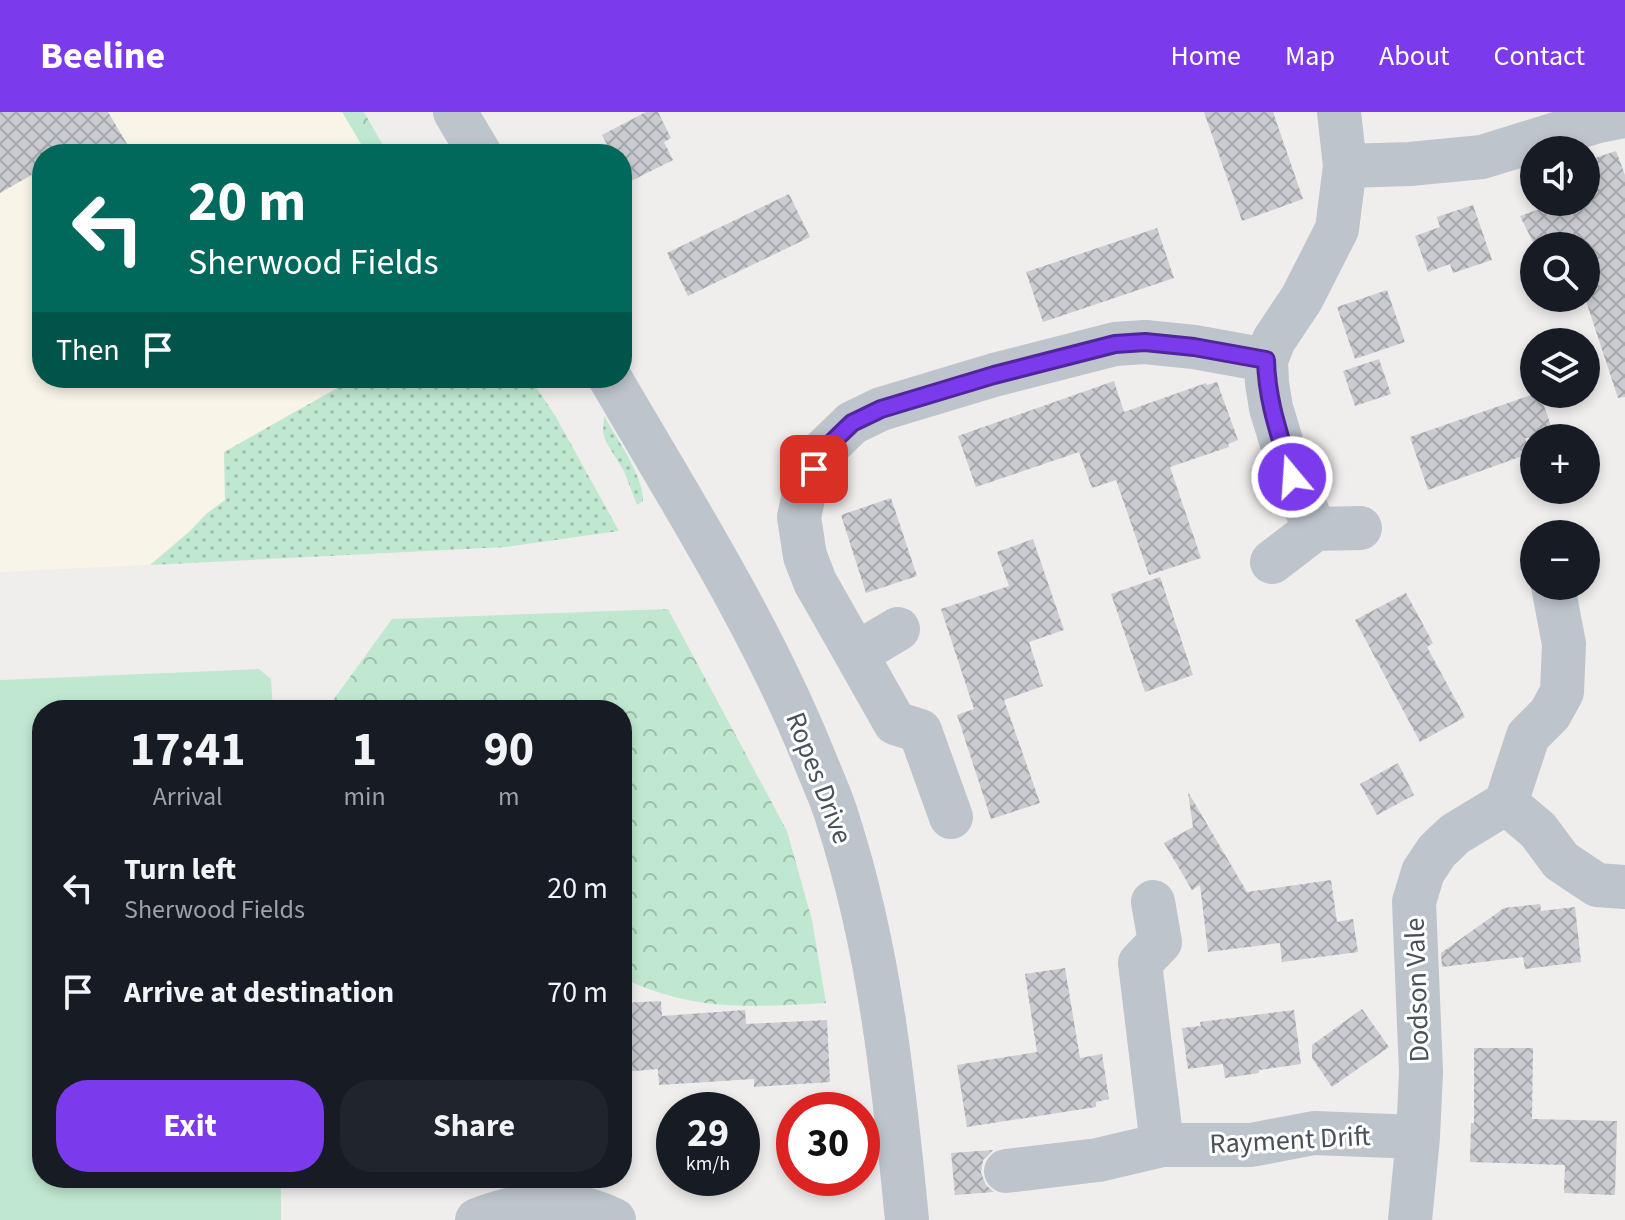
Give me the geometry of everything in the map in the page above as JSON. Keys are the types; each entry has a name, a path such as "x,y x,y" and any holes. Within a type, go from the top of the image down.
{"street":[{"path":"455,112 474,144"},
{"path":"1315,529 1292,477 1271,408 1266,360 1274,340 1302,298 1337,229 1345,166 1339,112"},
{"path":"1345,166 1482,157 1564,121 1598,121 1625,116"},
{"path":"951,817 920,731 895,723 815,582 805,556 799,517 806,485 822,452 852,423 896,404 1115,344 1145,342 1194,347 1266,360"},
{"name":"Ropes Drive","path":"616,388 710,548 766,653 800,723 838,818 856,882 883,1005 907,1220"},
{"path":"1272,562 1315,529 1360,528"},
{"path":"1556,600 1564,644 1562,692 1550,714 1528,736 1506,803 1538,830 1561,861 1597,885 1625,887"},
{"path":"856,654 898,629"},
{"name":"Dodson Vale","path":"1420,1219 1420,1059 1414,902 1423,872 1437,851 1455,834 1506,803"},
{"path":"1153,902 1160,942 1140,963 1162,1145"},
{"name":"Rayment Drift","path":"1006,1171 1098,1160 1162,1145 1251,1145 1314,1133 1418,1137"},
{"path":"477,1220 526,1205 568,1204 594,1210 614,1220"}],"shaded area":[{"path":"0,112 364,112 382,144 32,144 32,388 537,388 619,531 507,547 0,572"}],"green space":[{"path":"342,112 364,112 382,144 361,144"},
{"path":"337,388 537,388 619,531 507,547 150,565 225,500 224,452"},
{"path":"604,416 639,481 643,501 637,505 624,471 606,442"},
{"path":"668,609 787,831 812,920 826,1003 722,1005 674,997 632,982 632,700 333,700 392,619"},
{"path":"259,669 271,679 272,700 32,700 32,1188 281,1188 281,1220 0,1220 0,680"}],"building":[{"path":"0,112 108,112 127,144 32,144 32,175 0,193"},
{"path":"646,112 658,112 671,138 664,142 673,160 632,180 632,144 607,144 602,135"},
{"path":"1204,112 1273,112 1303,199 1242,221"},
{"path":"1616,151 1625,175 1625,397 1618,398 1600,343 1600,328 1595,328 1590,312 1600,312 1600,232 1528,232 1520,216 1600,216 1600,156"},
{"path":"789,194 810,237 688,296 667,253"},
{"path":"1473,205 1492,260 1453,273 1450,264 1428,272 1415,236 1440,227 1437,217"},
{"path":"1157,228 1174,278 1043,322 1026,272"},
{"path":"1387,290 1405,342 1355,359 1337,307"},
{"path":"1379,359 1391,394 1355,406 1343,371"},
{"path":"1114,381 1124,412 1206,383 1217,382 1238,440 1228,444 1229,447 1170,467 1201,558 1149,575 1116,480 1092,488 1079,452 976,487 958,436"},
{"path":"1520,399 1520,408 1545,408 1550,424 1520,424 1520,457 1428,490 1410,437"},
{"path":"891,498 917,576 866,593 841,515"},
{"path":"1033,539 1064,630 1029,642 1043,686 1004,700 1040,803 991,819 957,715 974,709 941,609 1009,586 997,552"},
{"path":"1160,577 1193,675 1145,692 1111,594"},
{"path":"1406,593 1433,643 1427,647 1465,717 1420,742 1355,620"},
{"path":"1398,763 1414,795 1377,815 1360,784"},
{"path":"1188,792 1247,892 1331,880 1337,922 1353,919 1358,952 1282,962 1280,943 1208,952 1200,885 1192,890 1164,843 1193,827"},
{"path":"1540,904 1541,911 1575,907 1581,962 1525,969 1523,957 1442,967 1441,953 1504,908"},
{"path":"1065,968 1080,1058 1102,1054 1109,1099 1096,1102 1096,1107 967,1127 957,1065 1037,1052 1025,974"},
{"path":"661,1001 662,1016 745,1010 746,1024 827,1020 830,1082 754,1087 754,1079 659,1085 658,1069 632,1071 632,1002"},
{"path":"1362,1009 1389,1047 1332,1087 1312,1058 1312,1045"},
{"path":"1294,1010 1301,1064 1225,1078 1223,1064 1188,1069 1182,1028 1201,1026 1200,1022"},
{"path":"1474,1048 1533,1048 1532,1119 1617,1121 1615,1195 1564,1193 1565,1165 1470,1162 1471,1123 1474,1123"},
{"path":"993,1150 983,1160 981,1173 986,1185 994,1192 955,1195 951,1153"}],"route":[{"path":"814,469 822,452 852,423 881,409 994,375 1115,344 1145,342 1266,360 1271,408 1292,477"}]}
